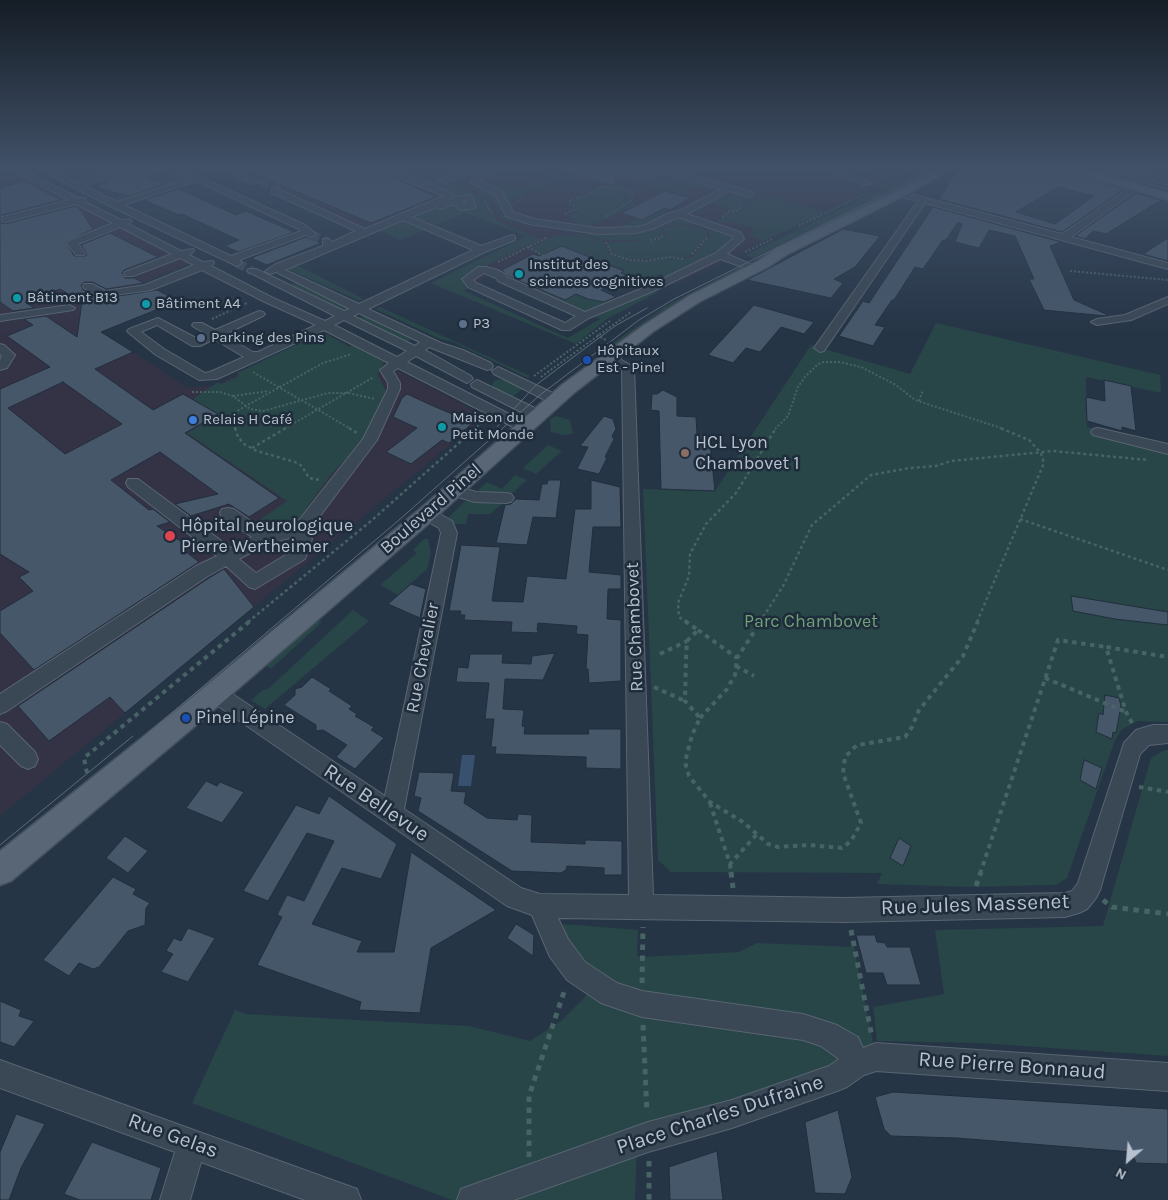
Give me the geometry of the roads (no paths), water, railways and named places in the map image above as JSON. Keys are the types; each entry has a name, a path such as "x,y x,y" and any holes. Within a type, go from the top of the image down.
{"main road":[{"name":"Boulevard Pinel","path":"0,870 215,693 427,514 554,399 649,328 694,299 841,223"}],"street":[{"path":"80,253 72,243 122,223 269,300 325,325 397,361 531,421"},
{"path":"152,223 230,260"},
{"path":"88,286 104,295 147,288 203,265 230,260 308,233 302,227 293,223"},
{"path":"349,223 360,228 362,232 360,234"},
{"path":"390,223 326,244 280,266 256,273 415,350 472,382 531,421"},
{"path":"420,223 481,250"},
{"path":"539,223 598,231 636,230 657,223"},
{"path":"585,316 502,279 496,273 482,269 468,277 468,283 566,328 585,316 654,287 720,255 739,240 737,234 705,223"},
{"path":"820,348 907,223"},
{"path":"999,223 1168,275"},
{"path":"1065,243 1090,223"},
{"path":"259,314 196,343 158,321 133,331 160,352 203,377 213,376 264,354 481,250 512,238"},
{"path":"1065,243 1168,266"},
{"path":"130,274 202,247"},
{"path":"720,255 754,268"},
{"path":"280,266 280,271 429,342 493,368 554,399"},
{"path":"498,297 518,286"},
{"path":"1097,322 1127,318 1168,300"},
{"path":"0,318 69,308"},
{"path":"198,325 250,355 256,356"},
{"path":"0,705 202,571 264,538 305,524 339,478 364,450 394,386 386,370 397,361 429,342"},
{"path":"0,348 8,355 3,365 0,366"},
{"name":"Rue Chambovet","path":"611,358 628,367 642,916"},
{"path":"1098,432 1168,449"},
{"path":"133,483 229,556 234,565 255,582 299,556 304,540 297,528"},
{"path":"453,490 475,497 506,498"},
{"path":"228,513 264,538"},
{"name":"Rue Chevalier","path":"392,814 448,533 446,525 427,514"},
{"name":"Rue Bellevue","path":"215,693 515,898 540,906"},
{"path":"0,731 28,759"},
{"name":"Rue Jules Massenet","path":"642,916 1065,905 1079,902 1088,890 1131,750 1136,743 1152,734 1168,734"},
{"path":"642,916 540,906 559,948 576,971 610,994 642,1004 803,1027 827,1036 848,1047 866,1060"},
{"name":"Rue Pierre Bonnaud","path":"866,1060 1168,1077"},
{"name":"Place Charles Dufraine","path":"472,1200 648,1137 732,1114 837,1077 866,1060"},
{"name":"Rue Gelas","path":"0,1074 346,1200"},
{"path":"175,1200 192,1143"}],"tunnel":[{"path":"311,234 326,241"},
{"path":"237,263 252,271"}],"tram line":[{"path":"0,855 80,791 399,520 540,395 639,320 674,299 827,223"},
{"path":"497,427 536,385 615,326 647,308"},
{"path":"0,845 133,736"}],"place":[{"name":"Institut des sciences cognitives","path":"519,274"},
{"name":"Bâtiment B13","path":"17,298"},
{"name":"Bâtiment A4","path":"146,304"},
{"name":"P3","path":"463,324"},
{"name":"Parking des Pins","path":"201,338"},
{"name":"Hôpitaux Est - Pinel","path":"587,360"},
{"name":"Relais H Café","path":"193,420"},
{"name":"Maison du Petit Monde","path":"442,427"},
{"name":"HCL Lyon Chambovet 1","path":"685,453"},
{"name":"Hôpital neurologique Pierre Wertheimer","path":"170,536"},
{"name":"Pinel Lépine","path":"186,718"}],"park label":[{"name":"Parc Chambovet","path":"811,622"}]}
